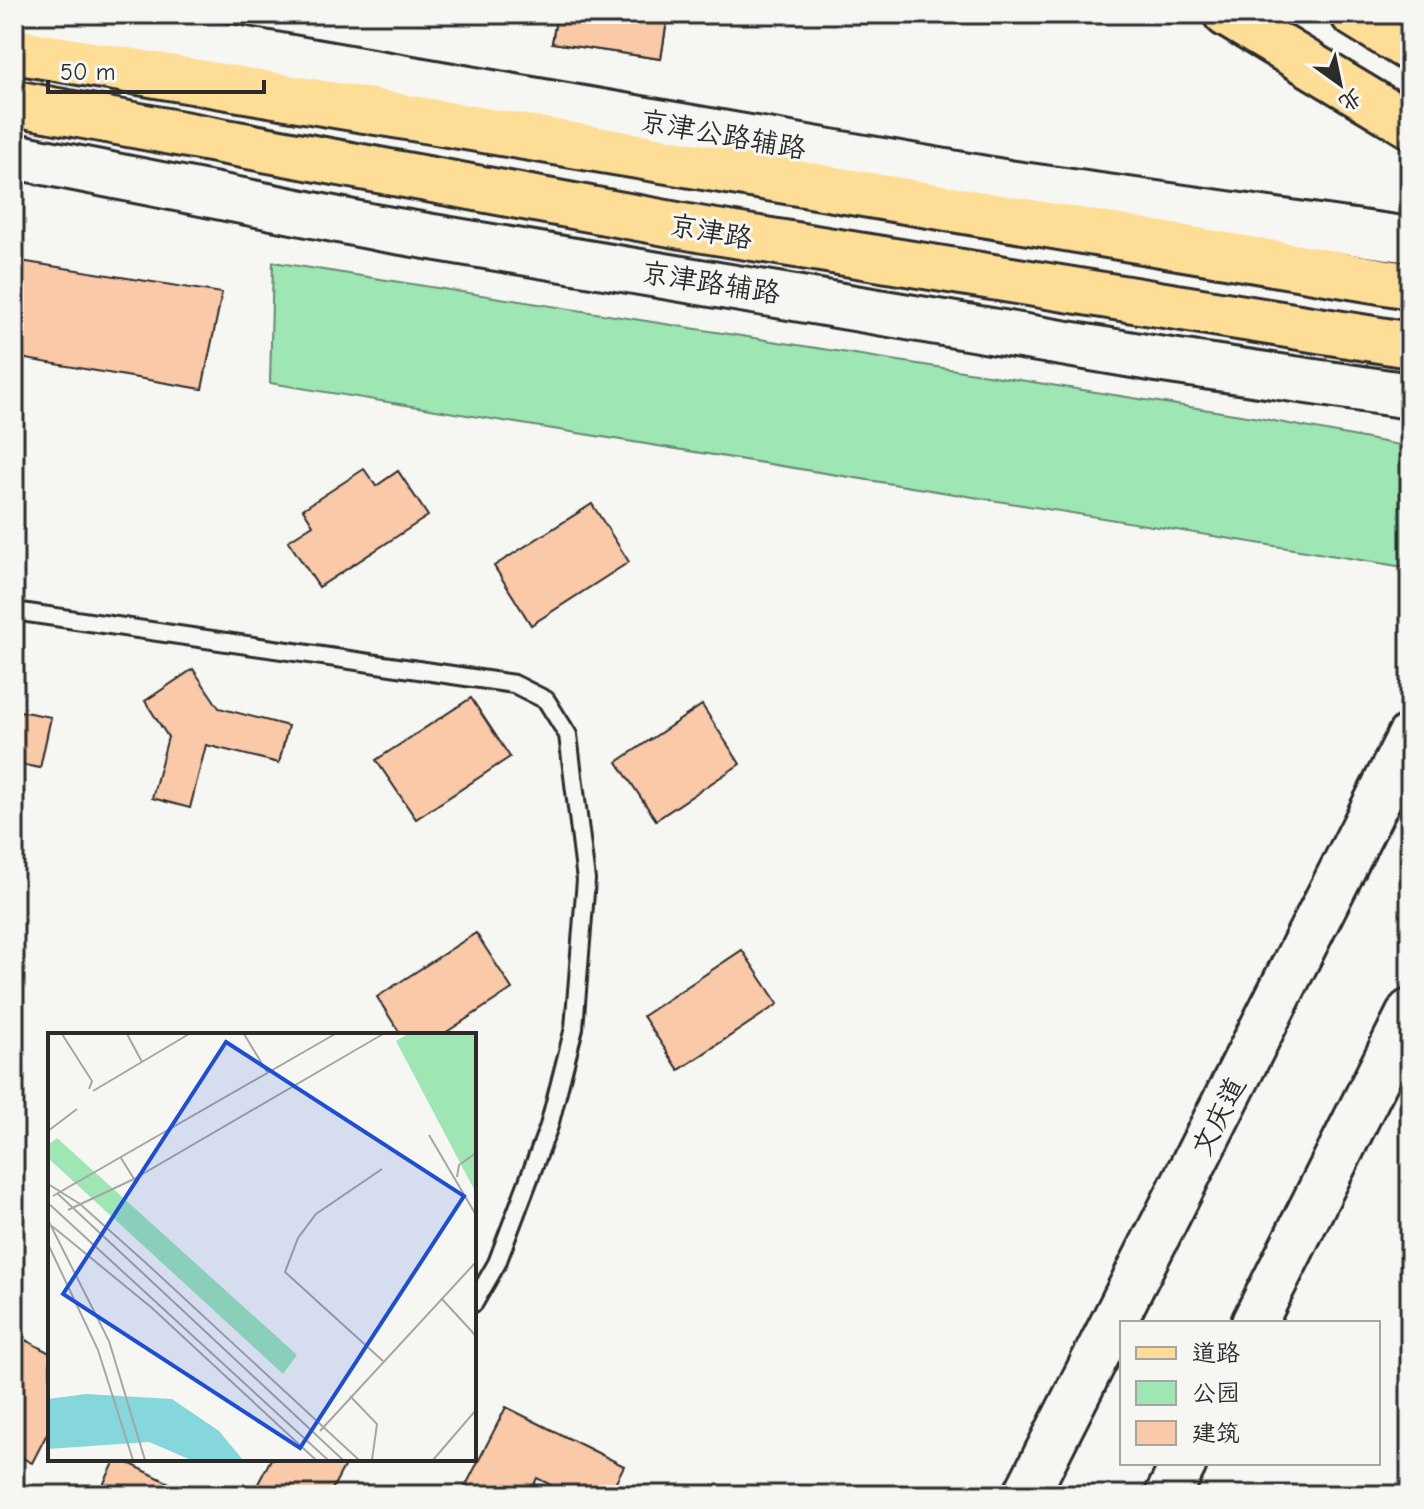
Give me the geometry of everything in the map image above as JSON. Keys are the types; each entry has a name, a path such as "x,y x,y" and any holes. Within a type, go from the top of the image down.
{"main road":[{"path":"1226,14 1410,125"},
{"path":"1353,14 1410,49"},
{"path":"14,51 1410,286"},
{"name":"京津路","path":"14,103 704,230 1410,345"}],"street":[{"name":"京津公路辅路","path":"39,14 1008,183 1410,240"},
{"name":"京津路辅路","path":"14,156 379,228 1157,359 1410,396"},
{"name":"文庆道","path":"1026,1495 1410,736"},
{"path":"1255,1321 1410,1012"}],"lane":[{"path":"14,611 514,684 546,700 568,735 586,880 574,1028 549,1126 497,1263 476,1300"}],"green space":[{"path":"273,262 1253,417 1410,447 1410,568 270,383"}],"building":[{"path":"557,14 668,14 661,59 552,43"},
{"path":"557,14 668,14 661,59 552,43"},
{"path":"14,260 222,293 202,389 14,357"},
{"path":"364,469 376,486 398,471 428,516 319,587 288,541 313,525 303,509"},
{"path":"592,504 629,562 531,625 494,566"},
{"path":"193,669 219,708 288,726 279,763 206,745 190,808 152,798 168,737 145,701"},
{"path":"471,698 510,757 416,819 376,760"},
{"path":"702,705 740,764 656,820 617,762"},
{"path":"14,710 51,717 40,768 14,763"},
{"path":"476,933 512,989 445,1033 400,1033 377,997"},
{"path":"742,950 778,1004 679,1070 643,1016"},
{"path":"14,1334 48,1352 48,1432 32,1463 14,1454"},
{"path":"506,1407 624,1466 609,1495 571,1495 537,1478 529,1495 461,1495"},
{"path":"115,1461 125,1461 193,1495 98,1495"},
{"path":"270,1461 347,1461 329,1495 252,1495"}]}
